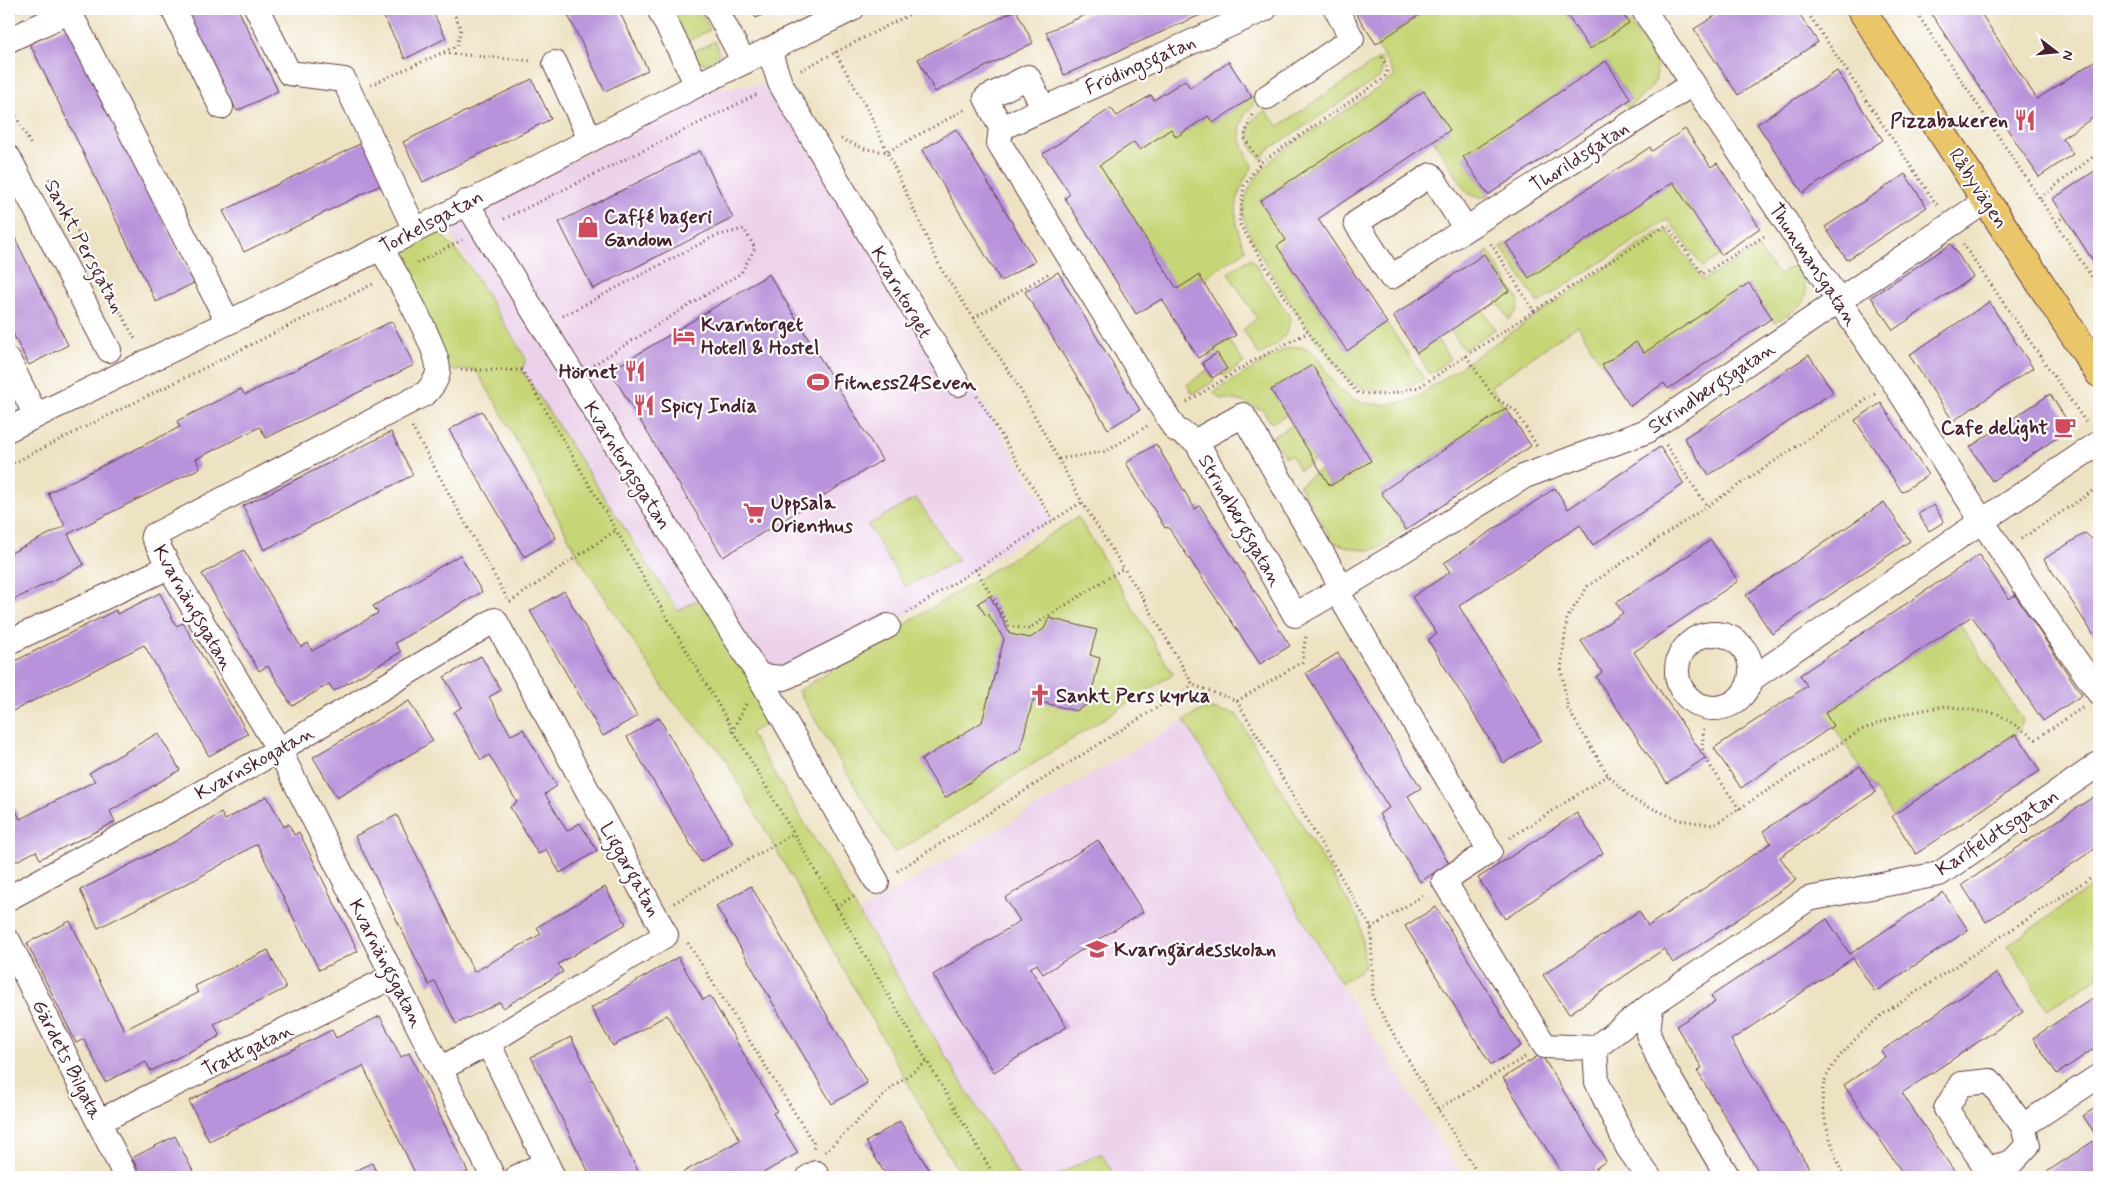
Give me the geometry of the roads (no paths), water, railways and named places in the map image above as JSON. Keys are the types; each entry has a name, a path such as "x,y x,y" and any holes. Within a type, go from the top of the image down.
{"main road":[{"name":"Råbyvägen","path":"1861,9 2099,371"}],"street":[{"path":"172,9 221,107"},
{"path":"257,9 289,73 344,80 415,230"},
{"path":"658,9 697,85"},
{"path":"716,9 744,62"},
{"name":"Torkelsgatan","path":"9,429 147,360 381,248 590,139 852,9"},
{"name":"Frödingsgatan","path":"1001,128 1265,9"},
{"path":"1267,96 1352,39 1336,9"},
{"name":"Thunmansgatan","path":"1643,9 1894,381 1982,521 2099,694"},
{"path":"9,40 72,10 228,322"},
{"name":"Kvarntorget","path":"768,50 780,83 958,384"},
{"path":"555,63 590,139"},
{"path":"1043,108 1028,77 986,98 1001,128 999,143 1174,430 1196,441"},
{"name":"Thorildsgatan","path":"1466,229 1431,175 1356,223 1391,277 1466,229 1692,84"},
{"name":"Sankt Persgatan","path":"9,158 109,350"},
{"name":"Strindbergsgatan","path":"1340,589 1243,414 1196,441 1295,615 1340,589 1525,476 1654,427 1987,200"},
{"name":"Kvarntorgsgatan","path":"466,202 759,676 877,882"},
{"name":"Kvarnängsgatan","path":"381,248 406,293 436,358 438,370 435,381 426,393 153,536 169,567 279,750 494,1177"},
{"path":"9,361 36,416"},
{"path":"1750,680 2099,443"},
{"path":"9,642 169,567"},
{"path":"1340,589 1490,851 1444,881 1545,1046 1596,1048 1597,1082 1628,1148 1649,1177"},
{"name":"Kvarnskogatan","path":"9,898 279,750 502,611"},
{"name":"Liggargatan","path":"488,1043 666,935 502,611"},
{"path":"759,676 784,678 888,626"},
{"name":"Karlfeldtsgatan","path":"1596,1048 1651,1005 1808,899 1939,874 2099,764"},
{"name":"Gärdets Bilgata","path":"9,942 100,1121 126,1177"},
{"name":"Trattgatan","path":"100,1121 394,976"},
{"path":"1651,1005 1648,1034 1660,1064 1728,1177"},
{"path":"440,1069 488,1043 549,1170 517,1177"},
{"path":"2023,1126 2099,1076"}],"place":[{"name":"Pizzabakeren","path":"2025,120"},
{"name":"Caffé bageri Gandom","path":"588,227"},
{"name":"Kvarntorget Hotell & Hostel","path":"684,336"},
{"name":"Hörnet","path":"635,371"},
{"name":"Fitness24Seven","path":"818,382"},
{"name":"Spicy India","path":"644,405"},
{"name":"Cafe delight","path":"2065,427"},
{"name":"Uppsala Orienthus","path":"754,513"},
{"name":"Sankt Pers kyrka","path":"1040,695"},
{"name":"Kvarngärdesskolan","path":"1097,949"}]}
